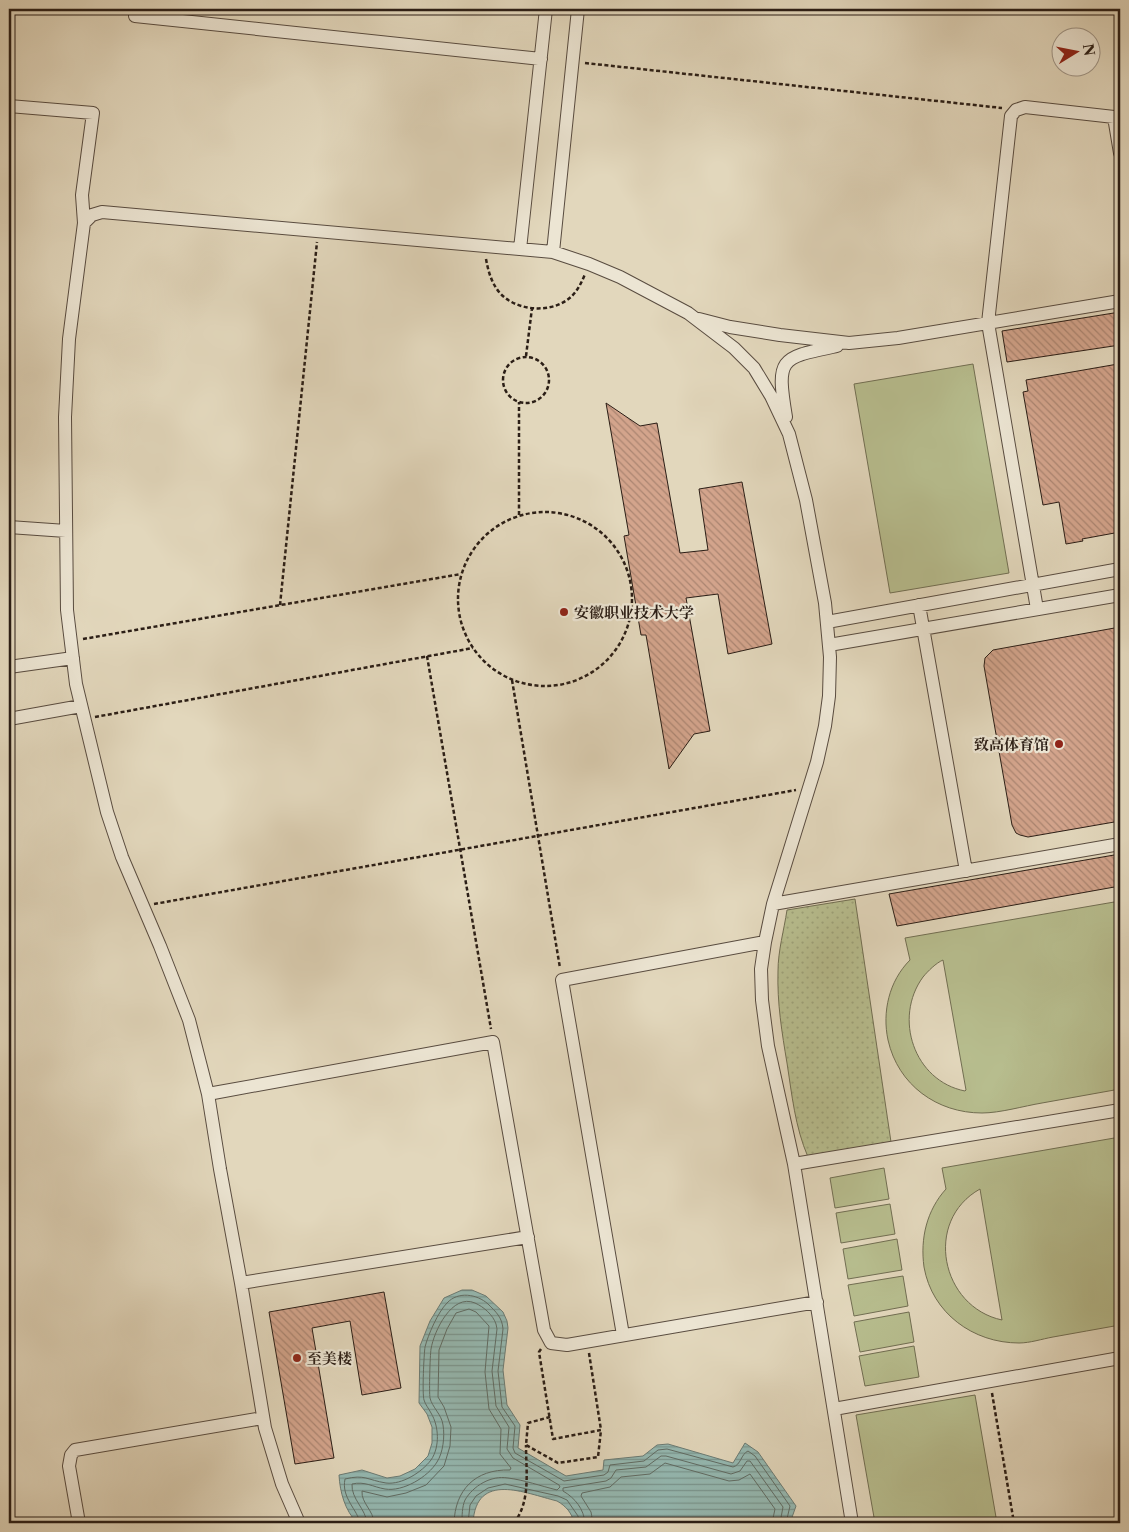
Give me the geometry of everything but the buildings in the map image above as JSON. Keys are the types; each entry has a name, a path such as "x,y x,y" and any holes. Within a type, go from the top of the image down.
{"lane":[{"path":"520,249 546,9"},
{"path":"553,252 578,9"},
{"path":"135,16 541,59"},
{"path":"9,106 93,113 82,194 84,223 70,339 64,417 67,610 73,658 81,706 106,812 122,857 189,1020 208,1094 263,1418 282,1484 299,1523"},
{"path":"1036,609 988,324 1011,116 1016,110 1025,107 1114,117 1120,153"},
{"path":"84,223 92,215 109,211 553,252 620,277 688,313 734,348 754,368 771,396 789,434"},
{"path":"852,1523 794,1164 768,1046 762,1000 761,969 773,904 817,762 829,696 829,646 825,603 806,500 789,434 781,386 782,370 793,357 799,354 849,343 898,338 1120,301"},
{"path":"694,318 738,329 849,343"},
{"path":"9,527 66,531"},
{"path":"827,622 1120,569"},
{"path":"829,646 1120,594"},
{"path":"919,605 966,871"},
{"path":"9,667 73,658"},
{"path":"9,719 81,706"},
{"path":"773,904 1120,844"},
{"path":"623,1335 562,980 765,942"},
{"path":"208,1094 493,1042 544,1330 551,1343 560,1345 588,1341 816,1302"},
{"path":"794,1164 1120,1110"},
{"path":"241,1283 528,1237"},
{"path":"834,1409 1120,1358"},
{"path":"79,1523 70,1466 71,1455 75,1450 263,1418"}],"path":[{"path":"573,62 1016,110"},
{"path":"280,605 318,230"},
{"path":"483,246 488,270 498,290 512,302 532,308 543,309 567,300 579,287 589,264"},
{"path":"526,356 532,308"},
{"path":"526,356 540,361 548,372 549,387 534,402 520,402 507,394 503,380 504,372 512,360 526,356"},
{"path":"519,515 520,402"},
{"path":"536,512 562,513 586,521 612,543 622,557 628,573 632,590 632,607 626,631 613,654 601,666 587,676 571,683 537,686 512,680 490,667 473,648 461,625 458,591 461,574 468,558 477,543 496,526 519,515 536,512"},
{"path":"71,641 461,574"},
{"path":"84,719 473,648"},
{"path":"427,656 493,1042"},
{"path":"512,680 562,980"},
{"path":"142,906 809,788"},
{"path":"548,1340 539,1352 553,1439 601,1430"},
{"path":"526,1445 558,1462 598,1456 601,1430 588,1341"},
{"path":"990,1381 1014,1523"},
{"path":"514,1523 520,1516 526,1499 528,1423 550,1417"}],"green space":[{"path":"973,364 1009,573 890,593 854,384"},
{"path":"855,899 891,1142 808,1157 795,1111 780,1018 778,971 781,940 787,910"},
{"path":"1120,901 1120,1089 989,1113 965,1112 950,1108 935,1102 922,1093 910,1083 893,1056 886,1029 887,1008 892,987 910,960 905,938","holes":["943,960 966,1090 947,1085 933,1075 921,1061 914,1046 910,1028 910,1011 914,993 923,977"]},
{"path":"1120,1137 1120,1325 1019,1343 1002,1342 986,1338 957,1322 945,1311 936,1298 928,1283 924,1267 923,1246 926,1225 939,1197 946,1189 942,1168","holes":["980,1189 1002,1320 981,1312 965,1299 953,1281 947,1262 946,1241 951,1221 962,1203"]},
{"path":"884,1168 889,1199 835,1208 830,1178"},
{"path":"890,1204 895,1234 841,1243 836,1213"},
{"path":"897,1239 902,1270 848,1279 843,1249"},
{"path":"903,1276 908,1306 854,1316 848,1285"},
{"path":"909,1312 914,1342 860,1352 854,1322"},
{"path":"914,1346 919,1377 865,1386 859,1356"},
{"path":"975,1395 997,1523 875,1523 856,1415"}],"water":[{"path":"462,1290 472,1290 486,1296 503,1312 507,1321 508,1328 503,1370 507,1405 520,1425 518,1448 566,1476 603,1470 604,1460 643,1456 657,1445 668,1444 733,1463 745,1443 758,1452 796,1506 790,1523 574,1523 568,1510 557,1501 517,1491 504,1490 492,1491 483,1496 476,1507 473,1523 357,1523 349,1513 344,1501 339,1475 362,1470 387,1478 400,1476 415,1469 428,1456 432,1443 432,1427 427,1414 419,1403 420,1346 430,1321 444,1298"}],"place":[{"name":"安徽职业技术大学","path":"564,612"},
{"name":"致高体育馆","path":"1059,744"},
{"name":"至美楼","path":"297,1358"}]}
